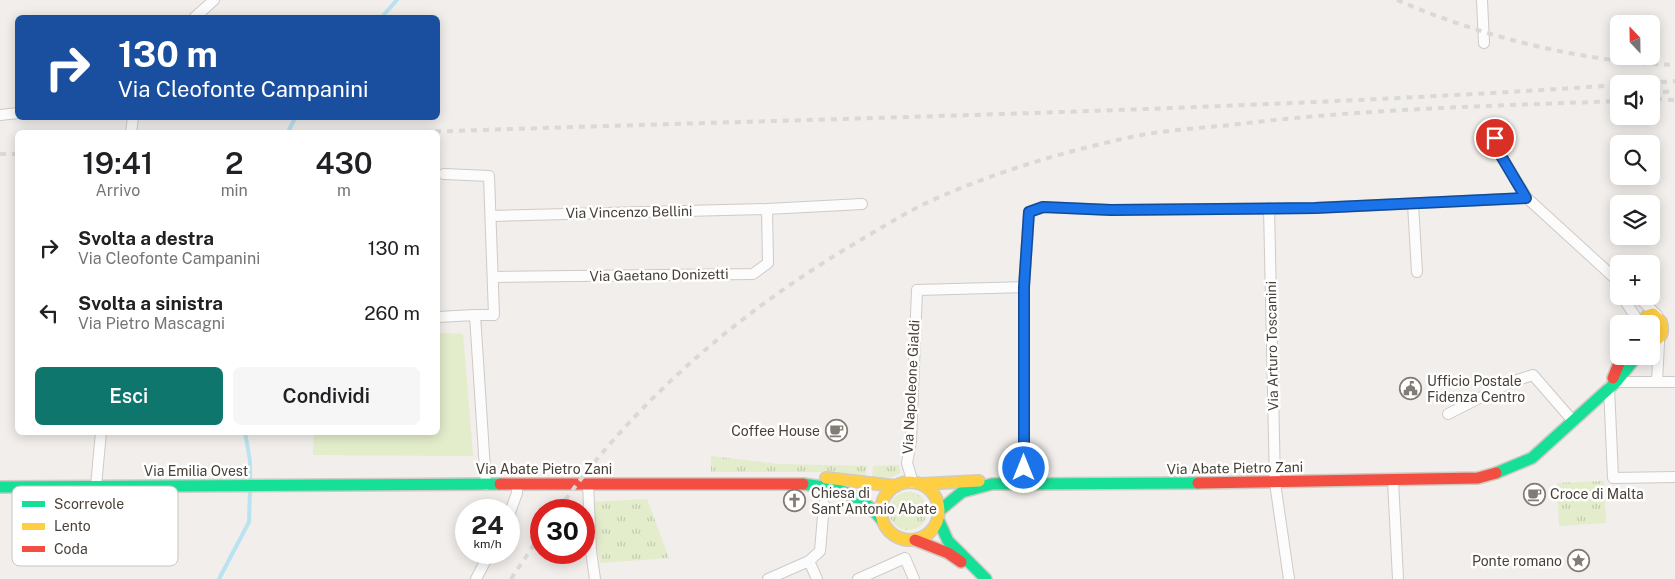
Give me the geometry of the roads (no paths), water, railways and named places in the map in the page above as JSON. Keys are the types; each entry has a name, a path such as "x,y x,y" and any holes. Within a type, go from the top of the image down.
{"main road":[{"path":"1658,315 1671,311"},
{"path":"1660,316 1671,326 1664,338 1660,340"},
{"path":"1613,384 1619,365"},
{"name":"Via Abate Pietro Zani","path":"917,484 975,480 992,484 1024,485 1275,483 1478,478 1532,458 1613,384 1629,365"},
{"name":"Via Abate Pietro Zani","path":"296,486 792,482 821,477 896,486"},
{"name":"Via Abate Pietro Zani","path":"792,482 841,490 871,505 882,520"},
{"path":"917,484 934,495 948,541 985,578 948,553 915,540 907,540 892,534 882,520 883,501 888,492 896,486 917,484"},
{"name":"Via Abate Pietro Zani","path":"939,515 954,495 969,488 992,484"},
{"name":"Via Emilia Ovest","path":"96,486 296,486"},
{"path":"915,540 930,533 939,515"}],"street":[{"path":"197,15 214,0"},
{"path":"1482,0 1484,44"},
{"path":"0,115 15,113"},
{"path":"1494,126 1497,149 1526,198 1610,275"},
{"path":"440,317 494,315 492,216 489,176 444,174"},
{"path":"1024,485 1024,287 1029,212 1043,207 1111,210 1269,208 1413,204 1526,198"},
{"name":"Via Vincenzo Bellini","path":"492,216 767,209 862,204"},
{"path":"1413,204 1417,272"},
{"name":"Via Arturo Toscanini","path":"1269,208 1275,483 1289,579"},
{"name":"Via Gaetano Donizetti","path":"493,277 753,274 768,263 767,209"},
{"path":"1604,270 1610,278"},
{"name":"Via Napoleone Gialdi","path":"917,484 907,463 911,441 917,290 1024,287"},
{"path":"1647,305 1658,315"},
{"path":"475,315 486,485"},
{"path":"1656,365 1657,382"},
{"path":"1448,414 1511,382 1533,375 1573,421"},
{"path":"1675,382 1613,384 1613,478 1675,477"},
{"path":"96,486 101,435"},
{"path":"1393,480 1398,579"},
{"path":"515,499 518,484"},
{"path":"588,484 591,551 595,579"},
{"path":"768,579 809,561 820,551 824,504"},
{"path":"858,579 905,558 914,579"},
{"path":"809,561 816,579"},
{"path":"476,579 484,564"}],"waterway":[{"path":"384,15 397,0"},
{"path":"289,130 294,120"},
{"path":"246,435 250,461 250,482"},
{"path":"219,579 249,522 250,489"}],"railway":[{"path":"1397,0 1464,25 1533,45 1604,59 1675,65"},
{"path":"1660,82 1675,81"},
{"path":"440,131 1171,108 1320,102 1610,86"},
{"path":"1660,92 1675,91"},
{"path":"1660,99 1675,100"},
{"path":"566,499 589,469 658,393 736,325 777,294 864,238 922,205 965,186 1062,154 1111,141 1160,132 1328,115 1610,101"},
{"path":"0,154 15,154"},
{"path":"511,579 530,550"}],"place":[{"name":"Ufficio Postale Fidenza Centro","path":"1411,389"},
{"name":"Coffee House","path":"836,431"},
{"name":"Croce di Malta","path":"1534,494"},
{"name":"Chiesa di Sant'Antonio Abate","path":"795,501"},
{"name":"Ponte romano","path":"1578,561"}]}
